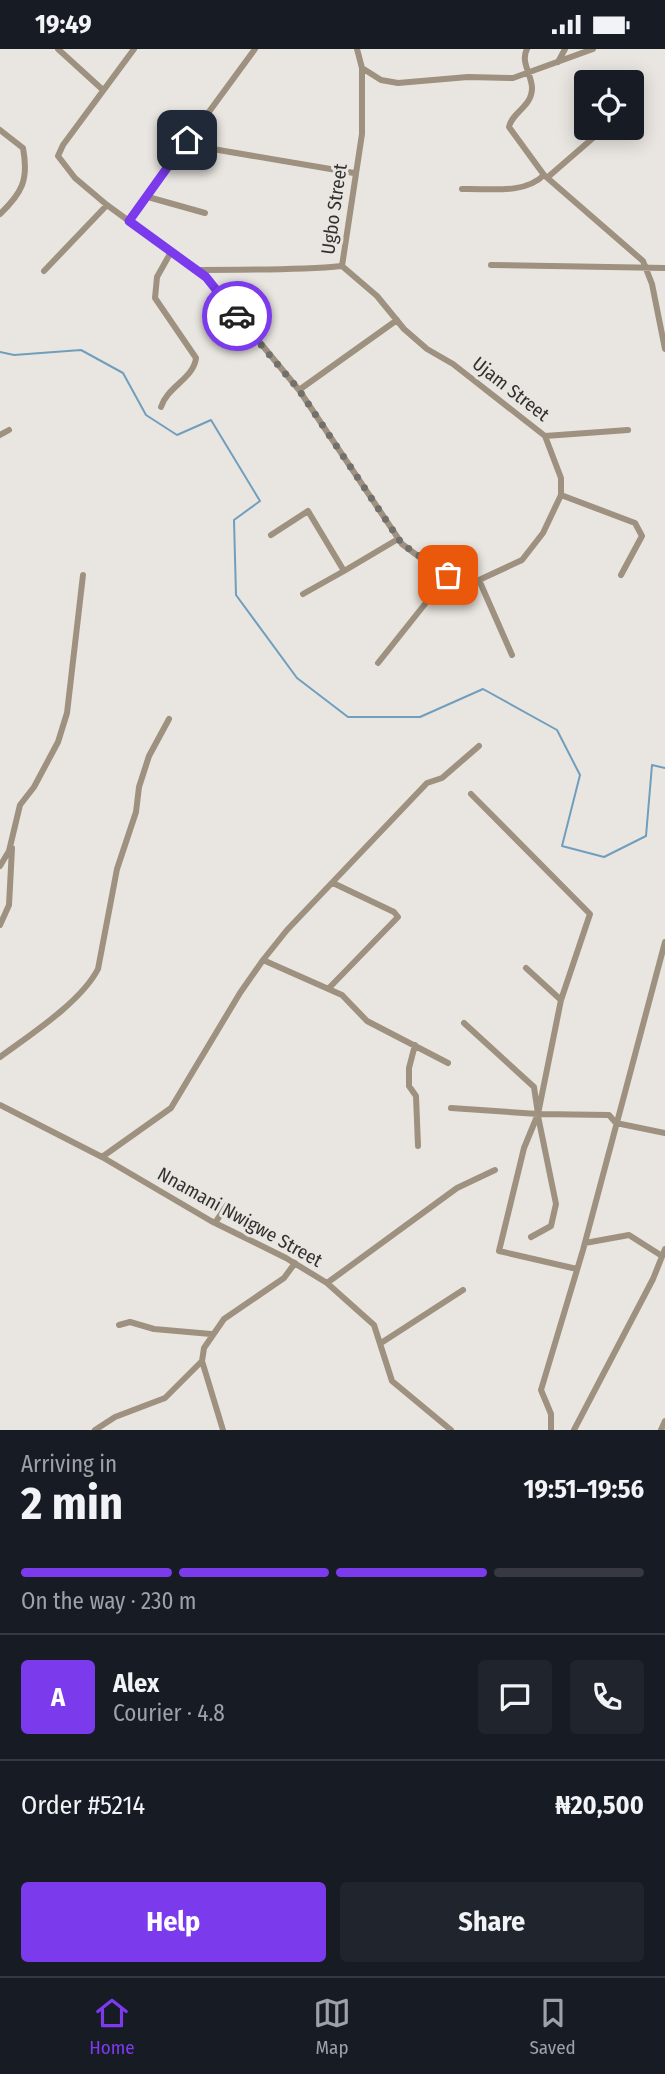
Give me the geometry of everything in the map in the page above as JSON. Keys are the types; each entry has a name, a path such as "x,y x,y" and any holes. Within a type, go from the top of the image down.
{"street":[{"path":"58,49 103,90"},
{"path":"134,49 72,131 58,153 59,159 75,178 107,205 206,277 299,390 398,538 415,555 448,575 459,579 479,580 522,560 543,533 561,495 635,523 642,536 621,575"},
{"path":"129,221 255,49"},
{"name":"Ugbo Street","path":"194,270 247,272 286,267 294,271 342,265 362,134 362,68 357,49"},
{"path":"527,49 524,57 532,88 528,103 512,118 509,128 546,176 590,218 629,247 647,268 665,349"},
{"path":"558,62 565,49"},
{"path":"362,68 381,80 398,83 468,76 513,78 593,49"},
{"path":"0,130 23,148 26,163 20,195 0,214"},
{"path":"187,140 201,147 354,173"},
{"path":"462,189 523,188 546,176 590,140"},
{"path":"148,197 205,213"},
{"path":"44,271 107,205"},
{"path":"161,407 165,395 192,370 196,358 155,298 157,277 171,252"},
{"name":"Ujam Street","path":"342,265 377,296 427,349 453,364 545,436 561,478 561,495"},
{"path":"491,265 665,268"},
{"path":"299,390 397,320"},
{"path":"0,435 9,430"},
{"path":"545,436 628,431"},
{"path":"271,535 308,511 344,571"},
{"path":"303,594 398,538"},
{"path":"0,866 9,851 20,805 34,787 52,754 67,713 83,575"},
{"path":"378,663 448,575"},
{"path":"479,580 512,655"},
{"path":"0,1057 44,1024 93,979 98,968 117,869 136,812 139,787 149,756 169,719"},
{"path":"102,1157 171,1108 240,993 287,930 427,783 442,778 479,746"},
{"path":"471,794 590,914 561,1000 538,1114 524,1148 499,1251 578,1269"},
{"path":"0,925 9,905 12,836"},
{"path":"329,988 398,916 333,883"},
{"path":"551,1430 551,1414 541,1390 578,1269 665,942"},
{"path":"263,960 349,999 358,1014 367,1021 448,1063"},
{"path":"526,968 561,1000"},
{"path":"464,1023 534,1087 556,1204 551,1226 531,1237"},
{"path":"415,1045 409,1068 409,1086 416,1096 418,1146"},
{"name":"Nnamani Nwigwe Street","path":"0,1105 102,1157 215,1223 295,1263 327,1283 368,1317 381,1343 392,1381 451,1430"},
{"path":"451,1108 538,1114 609,1115 616,1123 665,1133"},
{"path":"327,1283 457,1188 495,1170"},
{"path":"215,1223 227,1205"},
{"path":"574,1430 664,1253 629,1235 585,1243"},
{"path":"223,1430 202,1361 204,1348 211,1334 236,1309 284,1278 295,1263"},
{"path":"381,1343 463,1290"},
{"path":"119,1325 130,1322 154,1329 211,1334"},
{"path":"95,1430 115,1417 158,1403 202,1361"},
{"path":"661,1430 665,1421"}],"waterway":[{"path":"0,352 14,355 81,350 123,373 146,415 177,435 211,420 260,501 234,520 236,595 297,678 348,717 420,717 483,689 557,730 580,775 562,846 604,857 646,836 652,765 665,768"}],"way so far":[{"path":"237,316 299,390 402,544 448,575"}],"route":[{"path":"187,140 129,221 206,277 237,316"}]}
